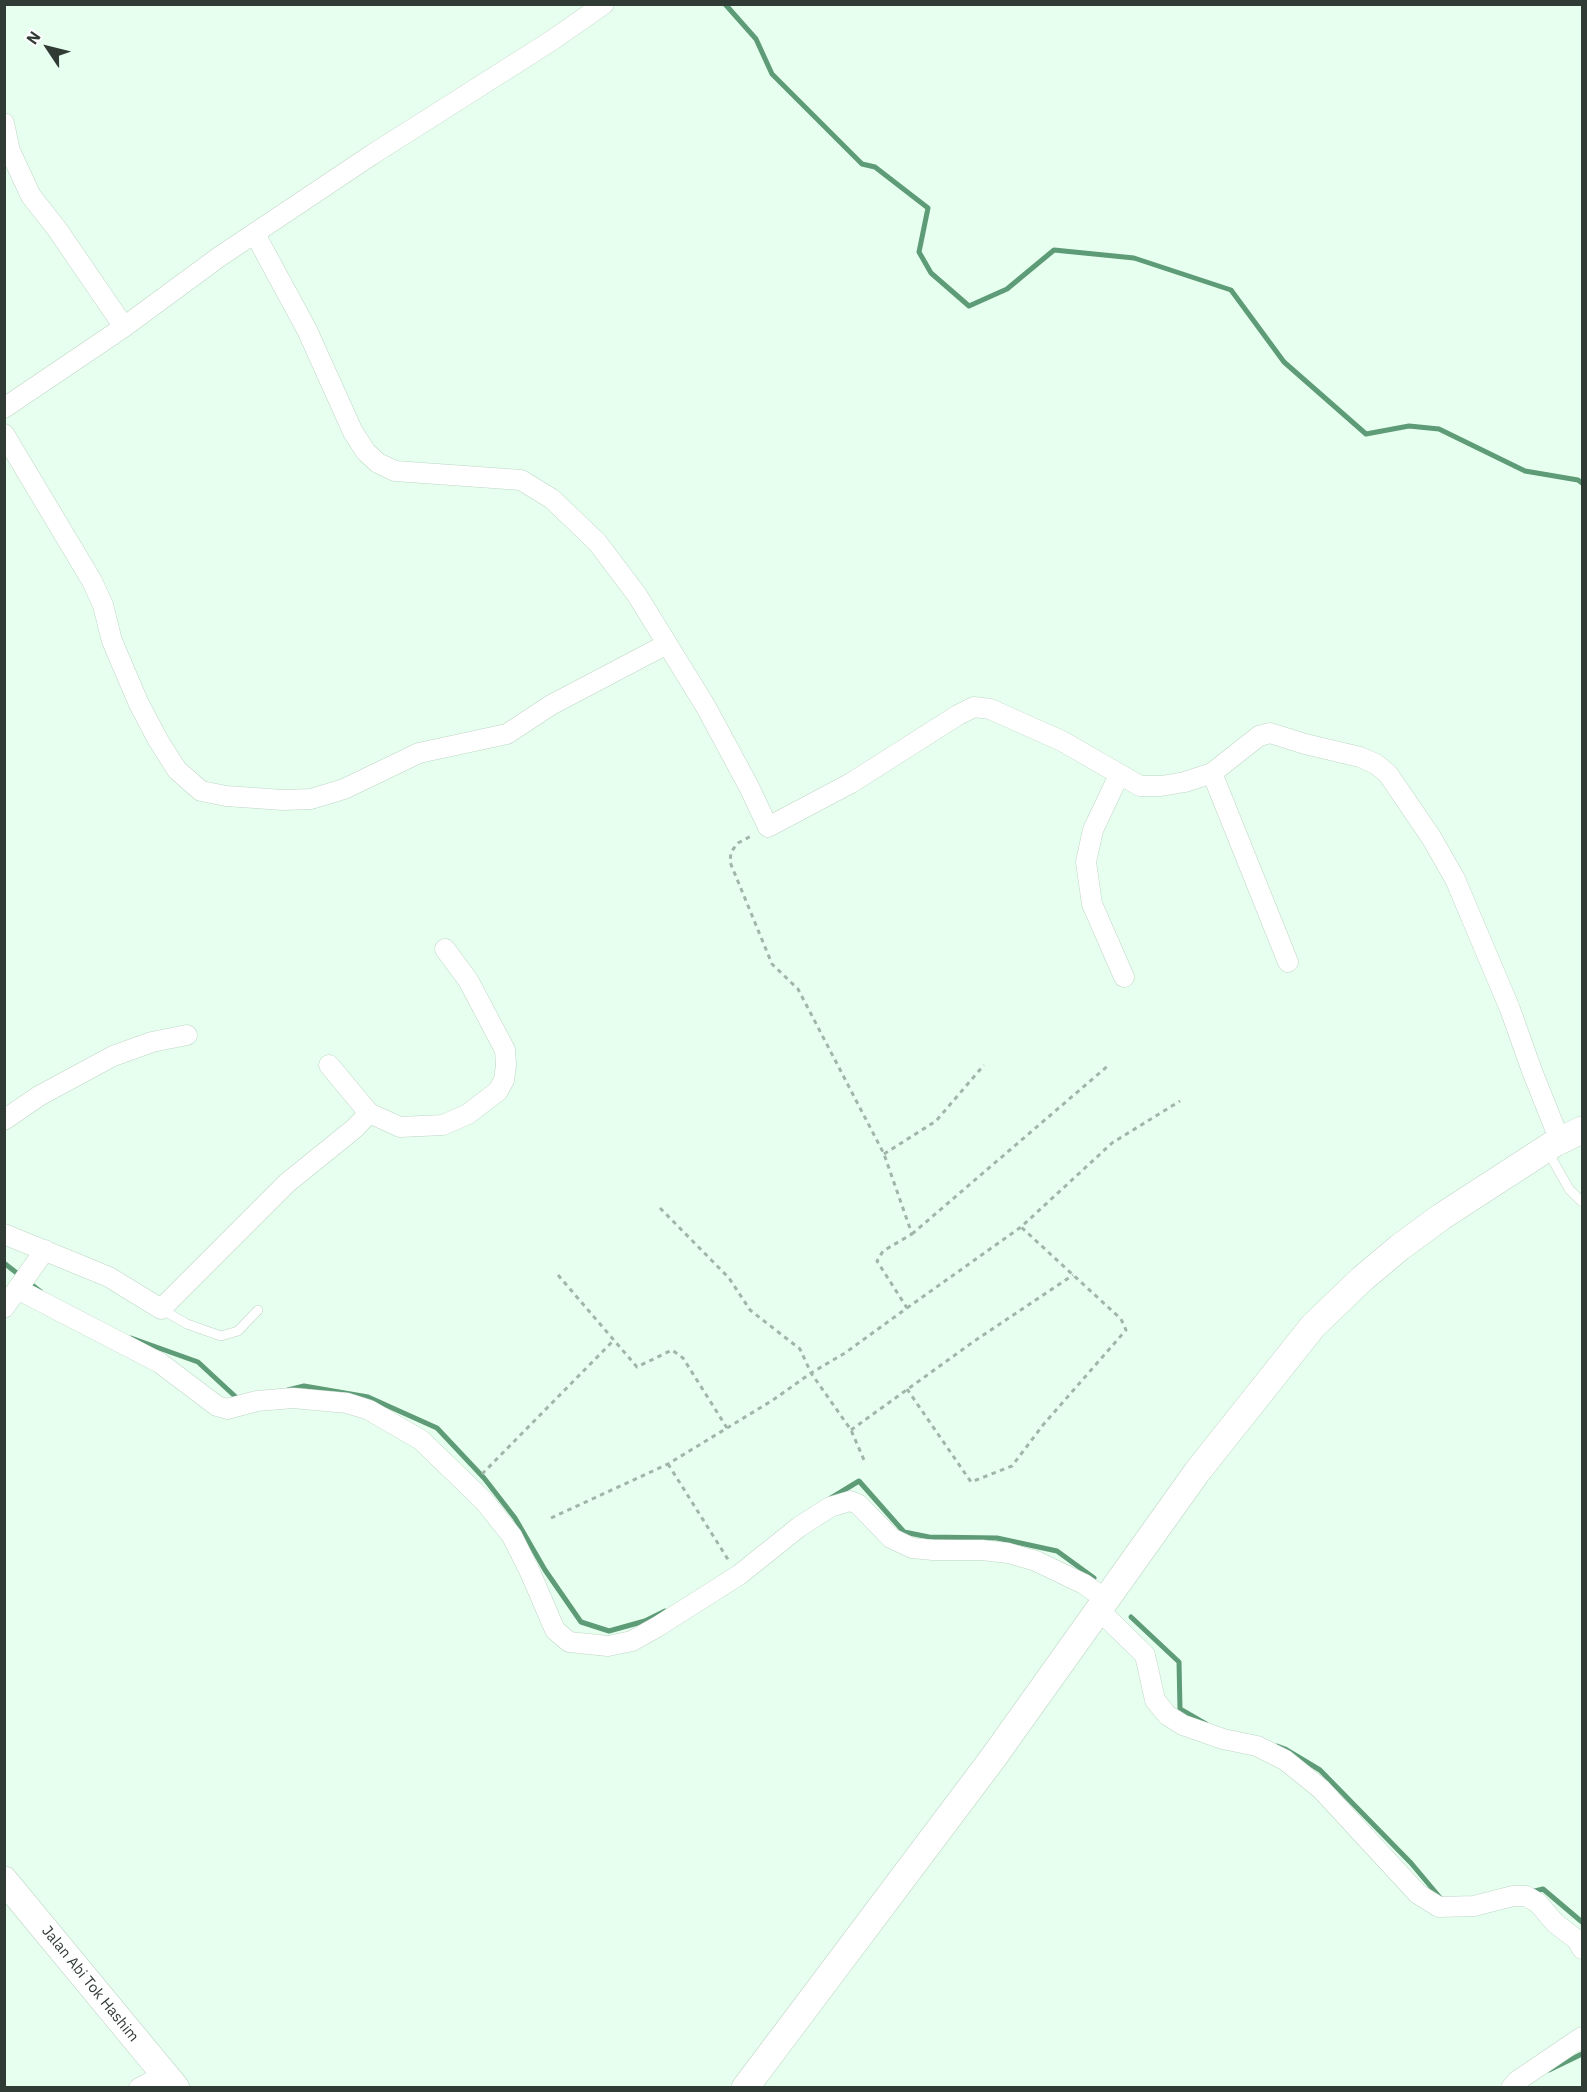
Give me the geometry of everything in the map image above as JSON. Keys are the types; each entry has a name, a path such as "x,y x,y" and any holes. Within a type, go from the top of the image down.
{"street":[{"path":"4,408 124,327 219,257 373,154 542,48 604,4"},
{"path":"4,123 10,151 31,196 57,229 124,327"},
{"path":"255,234 308,330 353,432 366,452 378,463 394,471 516,479 552,498 597,542 637,595 706,707 768,827 851,783 974,707 990,709 1062,741 1140,786 1161,786 1185,782 1212,773 1259,736 1270,733 1360,757 1376,764 1388,774 1431,837 1455,879 1510,1009 1532,1071 1563,1140 1441,1217 1400,1247 1362,1279 1313,1326 1197,1472 993,1758 745,2088"},
{"path":"4,434 92,581 103,605 112,641 139,704 158,740 177,770 201,791 226,796 283,800 311,799 344,789 419,753 507,734 551,705 667,644"},
{"path":"1212,773 1288,962"},
{"path":"1119,775 1093,830 1086,862 1092,904 1124,977"},
{"path":"329,1065 369,1113 400,1127 443,1125 468,1114 498,1090 504,1080 505,1050 468,980 445,949"},
{"path":"4,1120 39,1096 105,1059 152,1042 187,1035"},
{"path":"4,1234 43,1254 109,1277 162,1309 287,1183 355,1128 369,1113"},
{"path":"4,1308 43,1254"},
{"path":"21,1287 160,1364 217,1406 227,1409 257,1401 293,1398 347,1403 369,1410 422,1440 484,1501 512,1536 555,1630 569,1642 608,1646 632,1641 738,1575 799,1527 830,1507 850,1501 858,1504 891,1538 912,1548 982,1550 1008,1553 1036,1561 1084,1584 1145,1655 1155,1700 1167,1715 1183,1725 1223,1739 1257,1746 1285,1760 1321,1789 1418,1894 1439,1907 1474,1906 1513,1896 1526,1896 1538,1903 1555,1923 1577,1940 1582,1949"},
{"name":"Jalan Abi Tok Hashim","path":"4,1880 170,2081"},
{"path":"1511,2088 1517,2080 1582,2037"},
{"path":"139,2088 170,2081"}],"lane":[{"path":"1563,1140 1569,1189 1582,1202"},
{"path":"162,1309 187,1324 221,1336 238,1331 258,1310"}],"path":[{"path":"768,827 738,843 731,852 730,862 772,964 798,989 884,1154 912,1234"},
{"path":"907,1308 877,1261 883,1251 912,1234 1110,1064"},
{"path":"884,1154 936,1121 984,1065"},
{"path":"551,1518 668,1464 845,1353 1021,1227 1112,1143 1180,1101"},
{"path":"660,1208 729,1278 750,1310 800,1349 811,1373 851,1430 864,1460"},
{"path":"907,1389 971,1482 1012,1466 1043,1425 1126,1330 1121,1319 1021,1227"},
{"path":"558,1275 637,1367 672,1350 683,1358 727,1428"},
{"path":"851,1430 973,1342 1074,1275"},
{"path":"487,1469 613,1341"},
{"path":"668,1464 732,1566"}],"waterway":[{"path":"725,4 756,39 772,74 862,164 875,167 928,208 919,252 931,273 969,306 1007,289 1054,250 1134,258 1231,290 1284,362 1366,434 1409,426 1439,429 1525,471 1578,480 1582,483"},
{"path":"4,1263 41,1292"},
{"path":"131,1338 198,1362 241,1400"},
{"path":"288,1390 304,1386 368,1397 437,1428 484,1478 515,1518 545,1570 581,1622 609,1631 645,1621 665,1611"},
{"path":"831,1498 859,1481 904,1532 929,1537 997,1538 1057,1551 1094,1578"},
{"path":"1131,1617 1179,1662 1180,1709 1206,1724"},
{"path":"1277,1746 1320,1770 1411,1863 1442,1900"},
{"path":"1531,1892 1543,1889 1582,1922"},
{"path":"1549,2070 1582,2054"}]}
